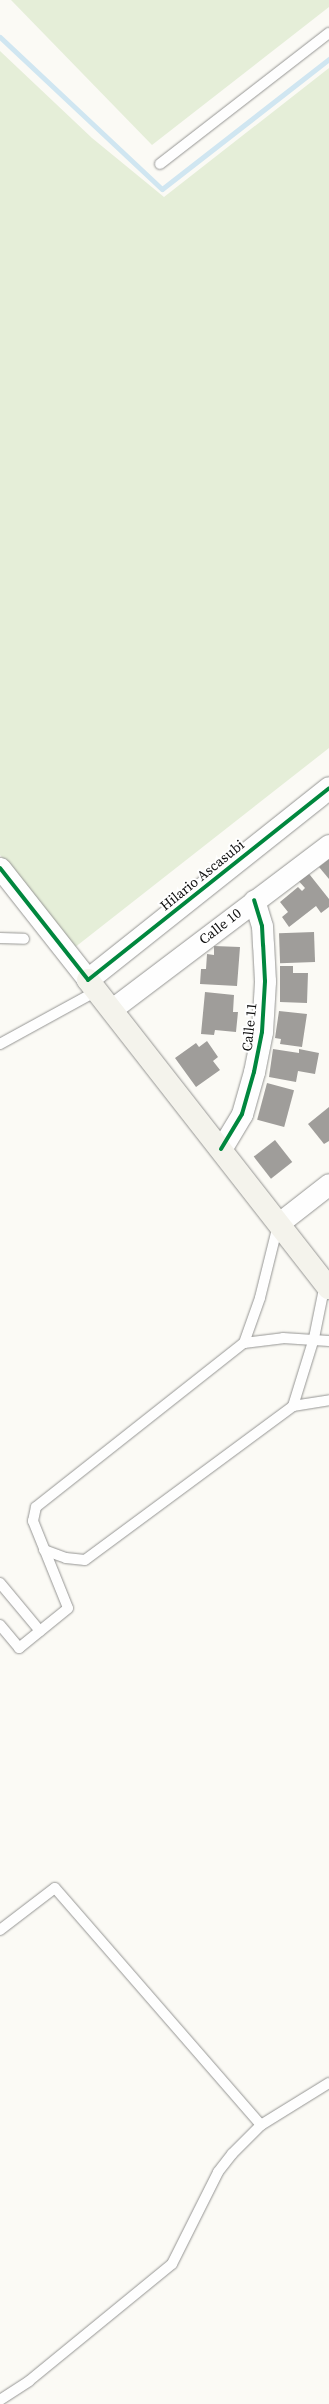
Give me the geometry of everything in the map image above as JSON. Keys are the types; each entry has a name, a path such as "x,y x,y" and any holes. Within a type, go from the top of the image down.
{"main road":[{"path":"93,985 327,1286"}],"street":[{"name":"Hilario Ascasubi","path":"93,985 329,788"},
{"name":"Calle 10","path":"112,1009 254,900 329,845"},
{"path":"0,868 93,985"},
{"name":"Calle 11","path":"221,1150 242,1114 254,1072 262,1032 265,981 262,926 254,900"},
{"path":"278,1223 329,1184"}],"lane":[{"path":"160,164 329,33"},
{"path":"0,938 24,939"},
{"path":"0,1044 93,985"},
{"path":"244,1343 260,1298 278,1223"},
{"path":"293,1406 314,1338 327,1286"},
{"path":"0,1625 19,1648 68,1608 33,1521 36,1507 244,1343 283,1338 314,1338 329,1341"},
{"path":"44,1550 66,1558 85,1560 293,1406 329,1400"},
{"path":"0,1583 40,1631"},
{"path":"0,1930 55,1888 261,2125"},
{"path":"0,2400 29,2381 172,2264 182,2248 218,2172 232,2154 261,2125 329,2083"}],"green space":[{"path":"11,0 329,0 329,7 152,145"},
{"path":"0,51 92,138 164,197 329,68 329,748 74,948 0,855"}],"building":[{"path":"329,859 329,879 319,867"},
{"path":"306,870 329,899 329,907 321,913 316,906 289,927 282,917 288,912 280,902 298,887 302,891 305,888 296,878"},
{"path":"314,932 315,962 280,963 279,933"},
{"path":"214,946 240,947 237,986 200,984 201,969 206,969 207,954 214,955"},
{"path":"280,966 293,966 293,973 308,973 307,1003 280,1002"},
{"path":"205,992 234,995 233,1012 238,1012 236,1032 215,1030 214,1035 201,1034"},
{"path":"279,1011 307,1014 302,1047 280,1044 281,1039 275,1038"},
{"path":"207,1041 218,1057 213,1061 220,1070 196,1087 175,1058 196,1043 199,1047"},
{"path":"273,1049 299,1053 299,1049 319,1053 315,1074 298,1071 296,1082 269,1077"},
{"path":"267,1083 294,1090 284,1127 257,1120"},
{"path":"329,1107 329,1141 324,1144 308,1124"},
{"path":"275,1140 292,1162 271,1179 254,1157"}],"waterway":[{"path":"0,37 162,189 329,59"}],"cycle path":[{"path":"0,868 88,980 329,788"},
{"path":"221,1149 242,1114 254,1072 262,1032 265,981 262,926 254,900"}]}
